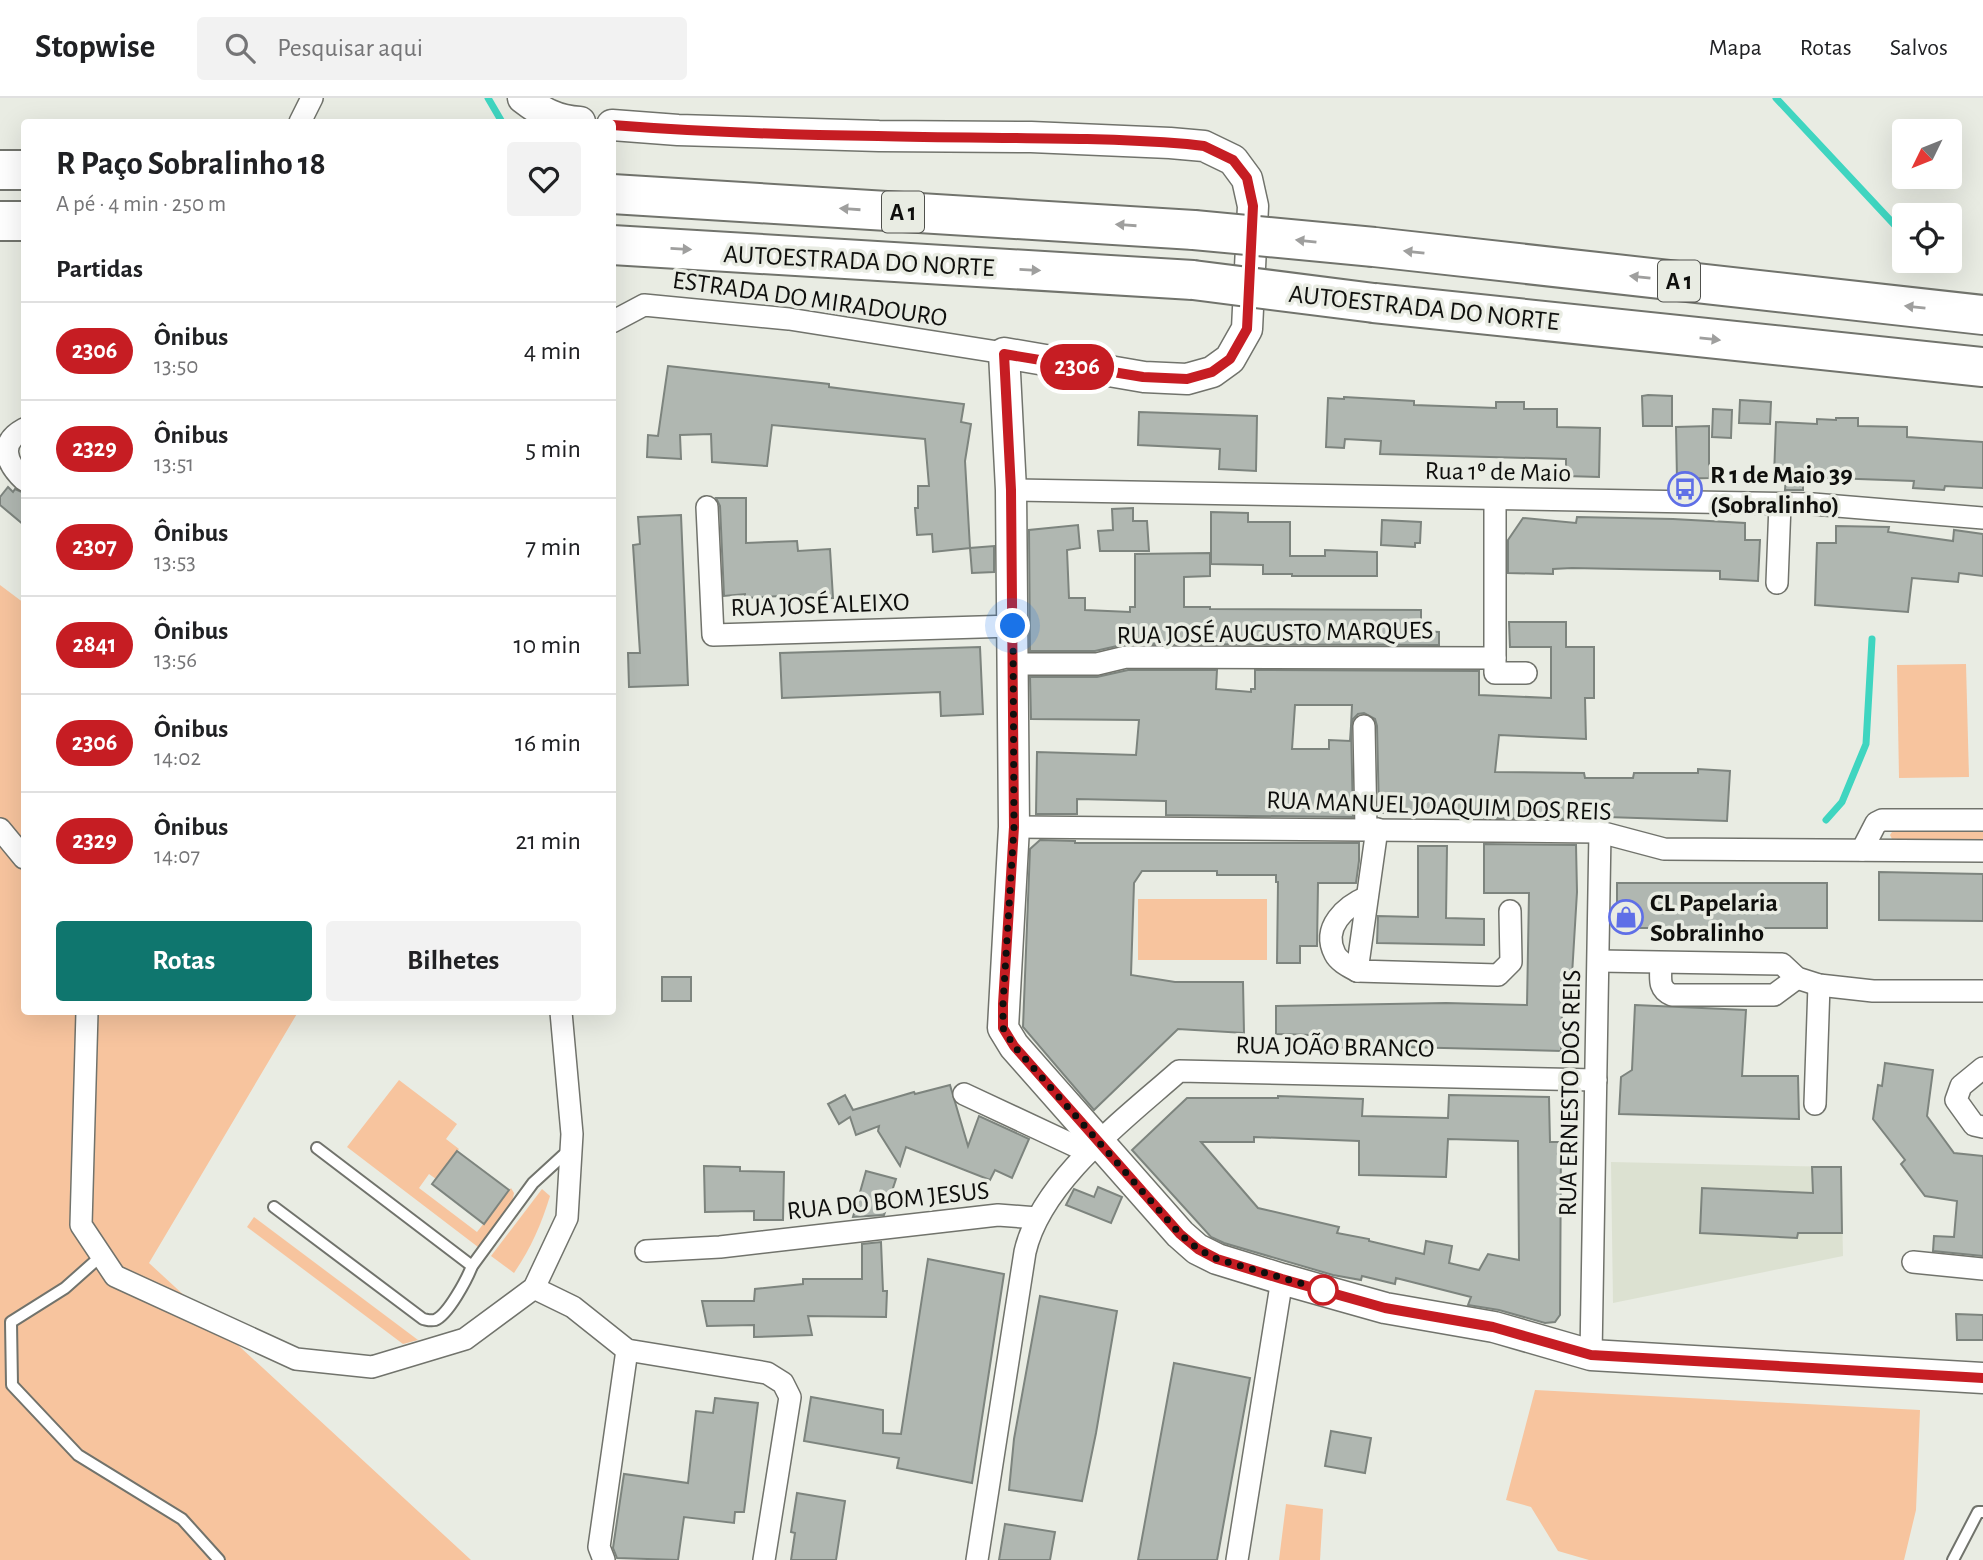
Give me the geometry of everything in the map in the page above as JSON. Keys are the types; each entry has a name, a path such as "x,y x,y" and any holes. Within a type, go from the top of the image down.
{"highway":[{"path":"0,170 21,170"},
{"name":"AUTOESTRADA DO NORTE","path":"616,194 1194,230 1374,247 1983,314"},
{"path":"0,220 21,221"},
{"name":"AUTOESTRADA DO NORTE","path":"616,245 1193,280 1374,303 1983,368"}],"street":[{"path":"302,119 312,98"},
{"path":"534,103 563,119"},
{"path":"616,125 705,131 1031,137 1170,143 1204,146 1233,160 1247,178 1253,206 1247,329 1230,359 1212,372 1187,379 1143,377 1004,354 1011,490 1014,827 1003,1028 1093,1147 1180,1234 1198,1249 1217,1259 1282,1279 1385,1308 1493,1327 1591,1355 1983,1378"},
{"name":"ESTRADA DO MIRADOURO","path":"616,320 644,305 789,319 1004,354"},
{"path":"21,430 6,439 0,452 4,461 21,477"},
{"name":"Rua 1º de Maio","path":"1011,490 1780,504 1983,518"},
{"path":"1495,499 1495,673 1526,673"},
{"path":"1777,583 1780,504"},
{"name":"RUA JOSÉ ALEIXO","path":"707,507 713,635 1013,626"},
{"name":"RUA JOSÉ AUGUSTO MARQUES","path":"1014,664 1097,664 1126,657 1495,658"},
{"path":"1357,971 1367,897 1372,828 1364,726"},
{"path":"1861,850 1877,823 1882,820 1983,820"},
{"name":"RUA MANUEL JOAQUIM DOS REIS","path":"1014,827 1600,832 1664,849 1983,851"},
{"path":"0,829 21,854"},
{"name":"RUA ERNESTO DOS REIS","path":"1591,1355 1600,832"},
{"path":"1367,897 1349,905 1334,925 1335,953 1357,971 1498,975 1511,962 1510,911"},
{"path":"1599,961 1782,964 1797,978 1819,985 1873,991 1983,991"},
{"path":"1661,963 1660,985 1664,992 1672,995 1774,995 1797,978"},
{"path":"1815,1104 1819,985"},
{"path":"87,1015 81,1225 115,1276 296,1359 372,1367 465,1339 534,1288 567,1218 572,1134 561,1015"},
{"path":"1983,1068 1961,1086 1956,1100 1974,1125 1983,1127"},
{"name":"RUA JOÃO BRANCO","path":"1093,1147 1179,1071 1596,1080"},
{"path":"964,1094 1093,1147"},
{"path":"977,1560 1025,1252 1037,1218 1077,1163 1093,1147"},
{"name":"RUA DO BOM JESUS","path":"646,1251 720,1247 998,1215 1037,1218"},
{"path":"1913,1262 1983,1269"},
{"path":"1237,1560 1282,1279"},
{"path":"534,1288 573,1307 627,1350 767,1373 776,1377 788,1390 790,1397 764,1560"},
{"path":"604,1560 599,1547 627,1350"}],"lane":[{"path":"274,1207 423,1319 430,1321 441,1316 467,1281 472,1266 533,1183 571,1148"},
{"path":"317,1149 472,1266"},
{"path":"101,1256 65,1288 11,1322 12,1384 78,1455 182,1519 219,1560"},
{"path":"1953,1560 1978,1512 1983,1512"}],"shaded area":[{"path":"0,585 21,601 21,1015 296,1015 149,1263 471,1560 0,1560"},
{"path":"1966,664 1969,777 1899,778 1897,665"},
{"path":"1892,832 1983,832 1983,840 1892,839"},
{"path":"1138,899 1267,899 1267,960 1138,960"},
{"path":"399,1080 457,1124 446,1139 459,1149 436,1179 429,1174 419,1188 477,1232 511,1188 514,1193 512,1203 478,1247 347,1147"},
{"path":"1611,1162 1841,1167 1843,1256 1613,1303"},
{"path":"542,1189 550,1196 547,1207 514,1273 491,1256"},
{"path":"254,1217 418,1340 403,1344 247,1227"},
{"path":"1535,1390 1920,1410 1916,1510 1904,1560 1589,1560 1558,1551 1531,1507 1506,1500"},
{"path":"1286,1504 1323,1509 1320,1560 1279,1560"}],"building":[{"path":"668,366 829,384 829,387 964,404 961,422 971,424 965,461 970,548 933,552 932,534 917,535 915,508 918,508 918,486 929,486 925,439 772,425 767,466 712,462 711,434 680,435 681,459 647,457 648,435 658,436"},
{"path":"1642,396 1672,396 1672,426 1643,426"},
{"path":"1328,398 1414,401 1414,405 1496,408 1496,402 1524,402 1524,409 1557,409 1557,427 1600,428 1599,477 1566,476 1566,459 1380,454 1381,441 1345,439 1344,448 1326,447"},
{"path":"1740,400 1771,402 1770,424 1739,423"},
{"path":"1713,409 1732,410 1731,438 1712,437"},
{"path":"1139,412 1257,416 1256,471 1219,469 1220,449 1138,445"},
{"path":"1858,418 1858,426 1907,427 1907,437 1983,442 1983,488 1945,486 1944,490 1913,488 1914,481 1803,477 1803,490 1785,490 1786,476 1774,476 1776,422 1817,424 1817,419"},
{"path":"1709,426 1709,478 1677,479 1676,427"},
{"path":"8,487 13,492 15,489 21,492 21,522 0,505 0,497"},
{"path":"716,498 746,498 746,543 797,541 798,551 830,549 833,598 801,600 800,595 745,598 745,594 724,596 720,506"},
{"path":"1133,508 1133,521 1147,521 1149,551 1100,551 1098,531 1113,530 1112,509"},
{"path":"1211,512 1248,513 1248,522 1290,522 1290,556 1325,556 1325,550 1377,552 1377,576 1263,574 1263,565 1211,564"},
{"path":"681,515 688,685 629,687 628,653 640,653 633,545 640,544 638,517"},
{"path":"1577,517 1745,523 1745,540 1760,540 1758,581 1720,579 1720,571 1572,568 1553,569 1553,574 1508,573 1508,540 1523,518 1576,523"},
{"path":"1382,520 1421,522 1420,543 1415,543 1415,547 1381,545"},
{"path":"1078,525 1080,548 1067,550 1069,598 1085,598 1085,610 1130,612 1130,607 1135,607 1135,554 1210,553 1210,576 1184,577 1184,607 1421,610 1421,631 1439,632 1439,645 1126,644 1095,651 1030,651 1029,530"},
{"path":"1836,526 1889,527 1888,532 1953,541 1954,530 1983,534 1983,576 1959,573 1958,582 1912,578 1908,612 1815,605 1817,543 1836,543"},
{"path":"994,546 994,572 972,573 970,548"},
{"path":"1509,622 1566,622 1566,647 1594,647 1594,698 1585,698 1586,739 1499,735 1495,772 1584,773 1585,778 1633,778 1634,773 1698,773 1698,769 1730,771 1727,821 1577,816 1577,819 1484,818 1484,811 1379,813 1375,719 1364,713 1358,714 1351,726 1353,817 1166,815 1166,801 1077,799 1077,814 1036,814 1037,752 1136,755 1139,720 1031,719 1030,677 1097,677 1128,670 1217,670 1216,689 1251,692 1251,689 1255,689 1255,670 1479,671 1479,695 1551,698 1551,647 1510,647","holes":["1295,705 1352,705 1350,741 1329,740 1329,749 1292,749"]},
{"path":"980,647 983,714 941,716 940,692 782,698 780,653"},
{"path":"1040,840 1075,843 1359,843 1359,861 1356,883 1318,883 1317,946 1300,946 1300,963 1277,963 1276,875 1217,875 1217,871 1142,871 1134,883 1131,975 1175,982 1243,982 1244,1033 1178,1029 1094,1110 1023,1027 1030,849"},
{"path":"1484,844 1576,845 1577,892 1570,1008 1562,1008 1561,1051 1312,1048 1312,1035 1276,1034 1276,1006 1446,1003 1527,1005 1529,893 1484,893"},
{"path":"1418,846 1447,846 1446,918 1484,919 1484,945 1377,943 1378,916 1418,917"},
{"path":"1879,872 1983,874 1983,921 1879,920"},
{"path":"1617,883 1827,883 1827,928 1617,928"},
{"path":"662,977 691,977 691,1001 662,1001"},
{"path":"1635,1005 1746,1010 1742,1076 1798,1076 1799,1119 1619,1114 1621,1077 1632,1070"},
{"path":"1885,1063 1933,1070 1927,1116 1954,1153 1983,1156 1983,1256 1933,1251 1934,1236 1954,1237 1957,1201 1925,1196 1901,1164 1905,1160 1873,1119 1878,1085 1882,1086"},
{"path":"950,1085 968,1146 979,1116 1029,1139 1012,1178 995,1170 990,1180 906,1147 900,1166 878,1131 879,1126 856,1135 850,1117 839,1124 828,1104 845,1095 853,1110 914,1092 915,1094"},
{"path":"1449,1095 1549,1097 1550,1142 1561,1142 1560,1315 1555,1322 1545,1323 1499,1310 1468,1305 1471,1297 1396,1278 1395,1284 1362,1276 1361,1280 1333,1275 1224,1243 1211,1237 1132,1150 1187,1098 1278,1096 1363,1099 1362,1116 1448,1118","holes":["1254,1137 1359,1141 1359,1175 1446,1177 1448,1139 1518,1141 1519,1260 1488,1254 1479,1270 1449,1263 1452,1246 1426,1241 1424,1254 1337,1233 1339,1227 1258,1208 1201,1142 1254,1142"]},
{"path":"457,1151 509,1190 484,1224 432,1184"},
{"path":"704,1166 740,1167 740,1171 784,1172 783,1220 754,1220 754,1211 705,1212"},
{"path":"1812,1167 1841,1167 1842,1233 1798,1233 1797,1238 1700,1233 1702,1188 1813,1193"},
{"path":"866,1171 896,1179 884,1215 853,1217"},
{"path":"1098,1187 1122,1197 1111,1223 1066,1205 1074,1189 1094,1197"},
{"path":"881,1242 883,1291 887,1291 886,1317 808,1316 812,1335 754,1337 754,1325 707,1326 702,1301 754,1301 755,1289 803,1284 803,1279 862,1279 862,1244"},
{"path":"928,1259 1004,1274 972,1483 897,1468 899,1458 804,1441 811,1397 883,1410 883,1433 901,1434"},
{"path":"1040,1296 1117,1311 1082,1501 1009,1490 1014,1439"},
{"path":"1956,1314 1983,1315 1983,1340 1957,1340"},
{"path":"1174,1363 1250,1378 1217,1560 1138,1560"},
{"path":"715,1398 758,1403 744,1512 735,1512 734,1523 684,1517 678,1560 617,1558 613,1548 624,1474 688,1483 696,1411 713,1413"},
{"path":"1331,1431 1371,1438 1365,1473 1325,1466"},
{"path":"797,1493 845,1501 836,1560 791,1560 795,1533 791,1532"},
{"path":"1005,1524 1055,1532 1050,1560 999,1560"}],"waterway":[{"path":"488,98 500,119"},
{"path":"1776,98 1892,222"},
{"path":"1826,820 1842,802 1866,744 1872,639"}],"bus line":[{"name":"2306","path":"616,125 678,130 1031,137 1187,144 1204,146 1233,160 1247,178 1253,206 1247,329 1230,359 1212,372 1187,379 1105,372 1004,354 1011,490 1014,827 1003,1028 1014,1046 1180,1234 1198,1249 1217,1259 1282,1279 1385,1308 1493,1327 1591,1355 1983,1378"}],"place":[{"name":"R 1 de Maio 39 (Sobralinho)","path":"1685,489"},
{"name":"CL Papelaria Sobralinho","path":"1626,917"}],"route":[{"path":"1013,626 1014,827 1003,1028 1014,1046 1180,1234 1198,1249 1217,1259 1334,1293 1323,1290"}]}
